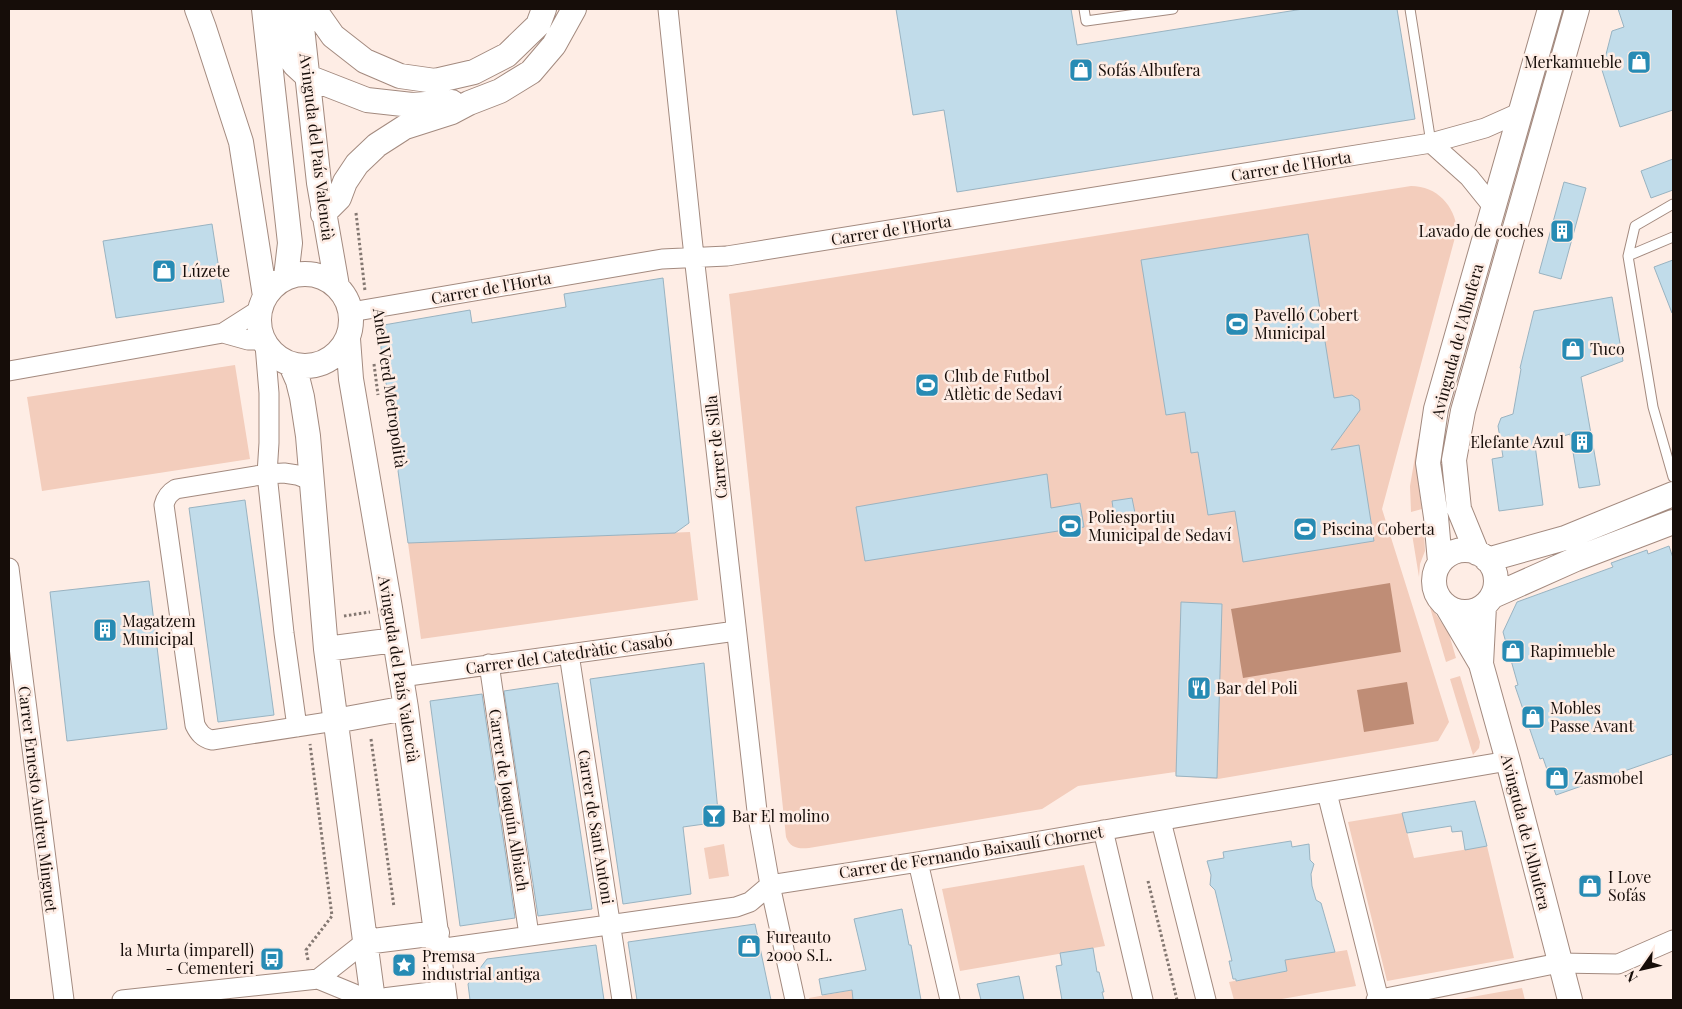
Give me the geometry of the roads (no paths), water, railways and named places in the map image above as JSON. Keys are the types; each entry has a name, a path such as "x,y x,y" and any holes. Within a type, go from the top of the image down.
{"street":[{"path":"197,9 241,142 262,303 259,326 264,342 269,393 267,474 284,633 297,726"},
{"path":"264,9 290,243 286,277"},
{"path":"275,9 279,17 284,49 295,65 308,77 367,100 412,105 449,102 469,103"},
{"name":"Avinguda del País Valencià","path":"300,9 323,214 336,286"},
{"path":"314,9 333,36 365,61 400,76 436,81 474,72 507,55 538,25 544,9"},
{"path":"323,214 339,198 345,182 357,164 377,145 405,127 452,112 500,91 531,72 554,45 574,9"},
{"name":"Carrer de Silla","path":"668,9 736,631 758,811 770,884 795,1000"},
{"name":"Avinguda de l'Albufera","path":"1440,562 1428,463 1436,409 1550,9"},
{"name":"Avinguda de l'Albufera","path":"1482,556 1460,509 1454,460 1463,411 1577,9"},
{"name":"Carrer de l'Horta","path":"359,311 662,259 736,255 1431,143 1485,128 1521,112"},
{"path":"1431,143 1469,176 1494,208"},
{"path":"9,371 223,333 264,342 276,357 291,365 308,367 325,363 338,353 348,339 359,311 336,286 325,278 313,274 299,274 286,277 274,285 262,303 223,333"},
{"name":"Avinguda del País Valencià","path":"348,339 351,379 406,708 445,997"},
{"path":"291,365 298,380 308,436 310,480 326,649 371,1000"},
{"path":"310,480 290,474 267,474 176,489 165,499 164,505 195,725 203,737 212,740 406,708"},
{"path":"1482,556 1565,538 1673,494"},
{"path":"1488,601 1496,586 1496,577 1493,568 1482,556 1467,550 1457,551 1448,555 1440,562 1435,571 1433,581 1435,592 1440,601 1448,608 1466,613 1476,611 1488,601 1576,559 1673,522"},
{"name":"Carrer Ernesto Andreu Minguet","path":"9,568 64,1000"},
{"name":"Avinguda de l'Albufera","path":"1480,664 1488,601"},
{"name":"Avinguda de l'Albufera","path":"1448,608 1480,664 1508,761 1559,964 1570,1000"},
{"name":"Carrer del Catedràtic Casabó","path":"401,677 736,631"},
{"path":"326,649 395,640"},
{"name":"Carrer de Sant Antoni","path":"570,654 622,1000"},
{"name":"Carrer de Joaquín Albiach","path":"489,664 529,935"},
{"name":"Carrer de Fernando Baixaulí Chornet","path":"770,884 918,862 1508,761"},
{"path":"1327,792 1378,1000 1559,964 1618,964 1673,940"},
{"path":"1161,821 1206,1000"},
{"path":"1103,830 1143,1000"},
{"path":"918,862 950,1000"},
{"path":"122,1000 313,972 365,942 437,941 529,935 736,907 750,902 770,884"},
{"path":"313,972 371,1000"},
{"path":"387,1000 445,997"}],"lane":[{"path":"1084,9 1086,21 1173,9"},
{"path":"1410,9 1431,143"},
{"path":"1673,204 1635,226 1628,256 1653,406 1673,477"},
{"path":"1628,256 1673,237"}],"place":[{"name":"Merkamueble","path":"1639,62"},
{"name":"Sofás Albufera","path":"1081,70"},
{"name":"Lavado de coches","path":"1562,231"},
{"name":"Lúzete","path":"164,271"},
{"name":"Pavelló Cobert Municipal","path":"1237,324"},
{"name":"Tuco","path":"1573,349"},
{"name":"Club de Futbol Atlètic de Sedaví","path":"927,385"},
{"name":"Elefante Azul","path":"1582,442"},
{"name":"Poliesportiu Municipal de Sedaví","path":"1070,526"},
{"name":"Piscina Coberta","path":"1305,529"},
{"name":"Magatzem Municipal","path":"105,630"},
{"name":"Rapimueble","path":"1513,651"},
{"name":"Bar del Poli","path":"1199,688"},
{"name":"Mobles Passe Avant","path":"1533,717"},
{"name":"Zasmobel","path":"1557,778"},
{"name":"Bar El molino","path":"714,816"},
{"name":"I Love Sofás","path":"1590,886"},
{"name":"Fureauto 2000 S.L.","path":"749,946"},
{"name":"la Murta (imparell) - Cementeri","path":"272,959"},
{"name":"Premsa industrial antiga","path":"404,965"}]}
